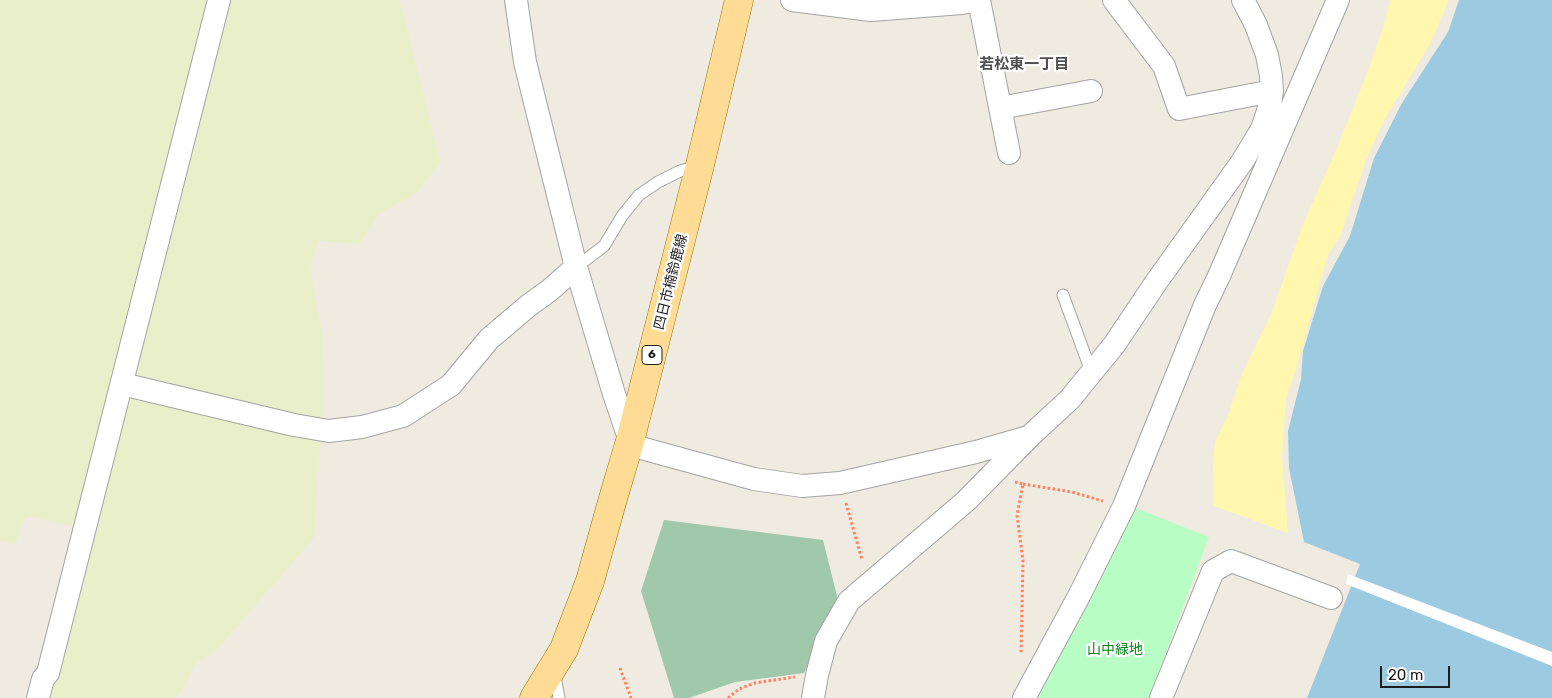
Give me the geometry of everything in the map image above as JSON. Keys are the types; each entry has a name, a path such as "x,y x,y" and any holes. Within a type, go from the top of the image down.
{"main road":[{"name":"四日市楠鈴鹿線","path":"534,698 564,649 590,581 630,441 700,165 739,0"}],"street":[{"path":"38,698 43,679 48,673 219,0"},
{"path":"516,0 525,62 576,267 630,441 642,448 754,479 802,486 840,484 976,452 1030,436"},
{"path":"792,0 871,10 979,0 1009,153"},
{"path":"1114,0 1164,66 1179,109 1272,91"},
{"path":"813,698 826,641 849,601 966,501 1030,436 1070,399 1114,345 1156,282 1242,162 1262,129 1270,105 1272,91 1267,55 1244,0"},
{"path":"1024,698 1080,596 1124,506 1205,305 1338,0"},
{"path":"1000,108 1091,91"},
{"path":"122,384 294,426 330,431 362,427 403,416 451,385 489,339 576,267"},
{"path":"1161,698 1212,571 1231,561 1331,598"}],"lane":[{"path":"576,267 604,246 622,216 639,195 658,182 680,171 700,165"},
{"path":"1063,294 1092,374"},
{"path":"553,667 559,698"}],"path":[{"path":"993,473 1023,484 1072,492 1124,506"},
{"path":"840,484 868,584"},
{"path":"1021,661 1020,633 1023,561 1017,515 1023,484"},
{"path":"620,668 631,698"},
{"path":"728,698 739,689 756,683 817,675"}],"green space":[{"path":"0,0 399,0 402,8 440,162 419,191 379,214 360,244 318,241 310,268 323,337 324,410 314,538 216,651 197,662 177,698 51,698 94,532 32,516 23,520 16,544 0,540"},
{"name":"山中緑地","path":"1136,508 1209,537 1149,698 1037,698 1075,620"},
{"path":"664,520 823,540 838,600 804,673 735,682 689,698 674,698 641,591"}],"sand":[{"path":"1390,0 1449,0 1430,44 1385,119 1366,160 1341,234 1327,257 1296,370 1286,399 1282,457 1288,533 1214,506 1213,465 1215,442 1228,415 1242,374 1272,312 1303,224 1366,76 1383,28"}],"water":[{"path":"1459,0 1552,0 1552,698 1307,698 1360,564 1304,542 1289,468 1288,431 1301,379 1303,351 1323,286 1350,236 1374,158 1402,103 1448,32"}],"pier":[{"path":"1348,574 1552,652 1552,666 1346,584"}],"district":[{"name":"若松東一丁目","path":"1024,65"}]}
